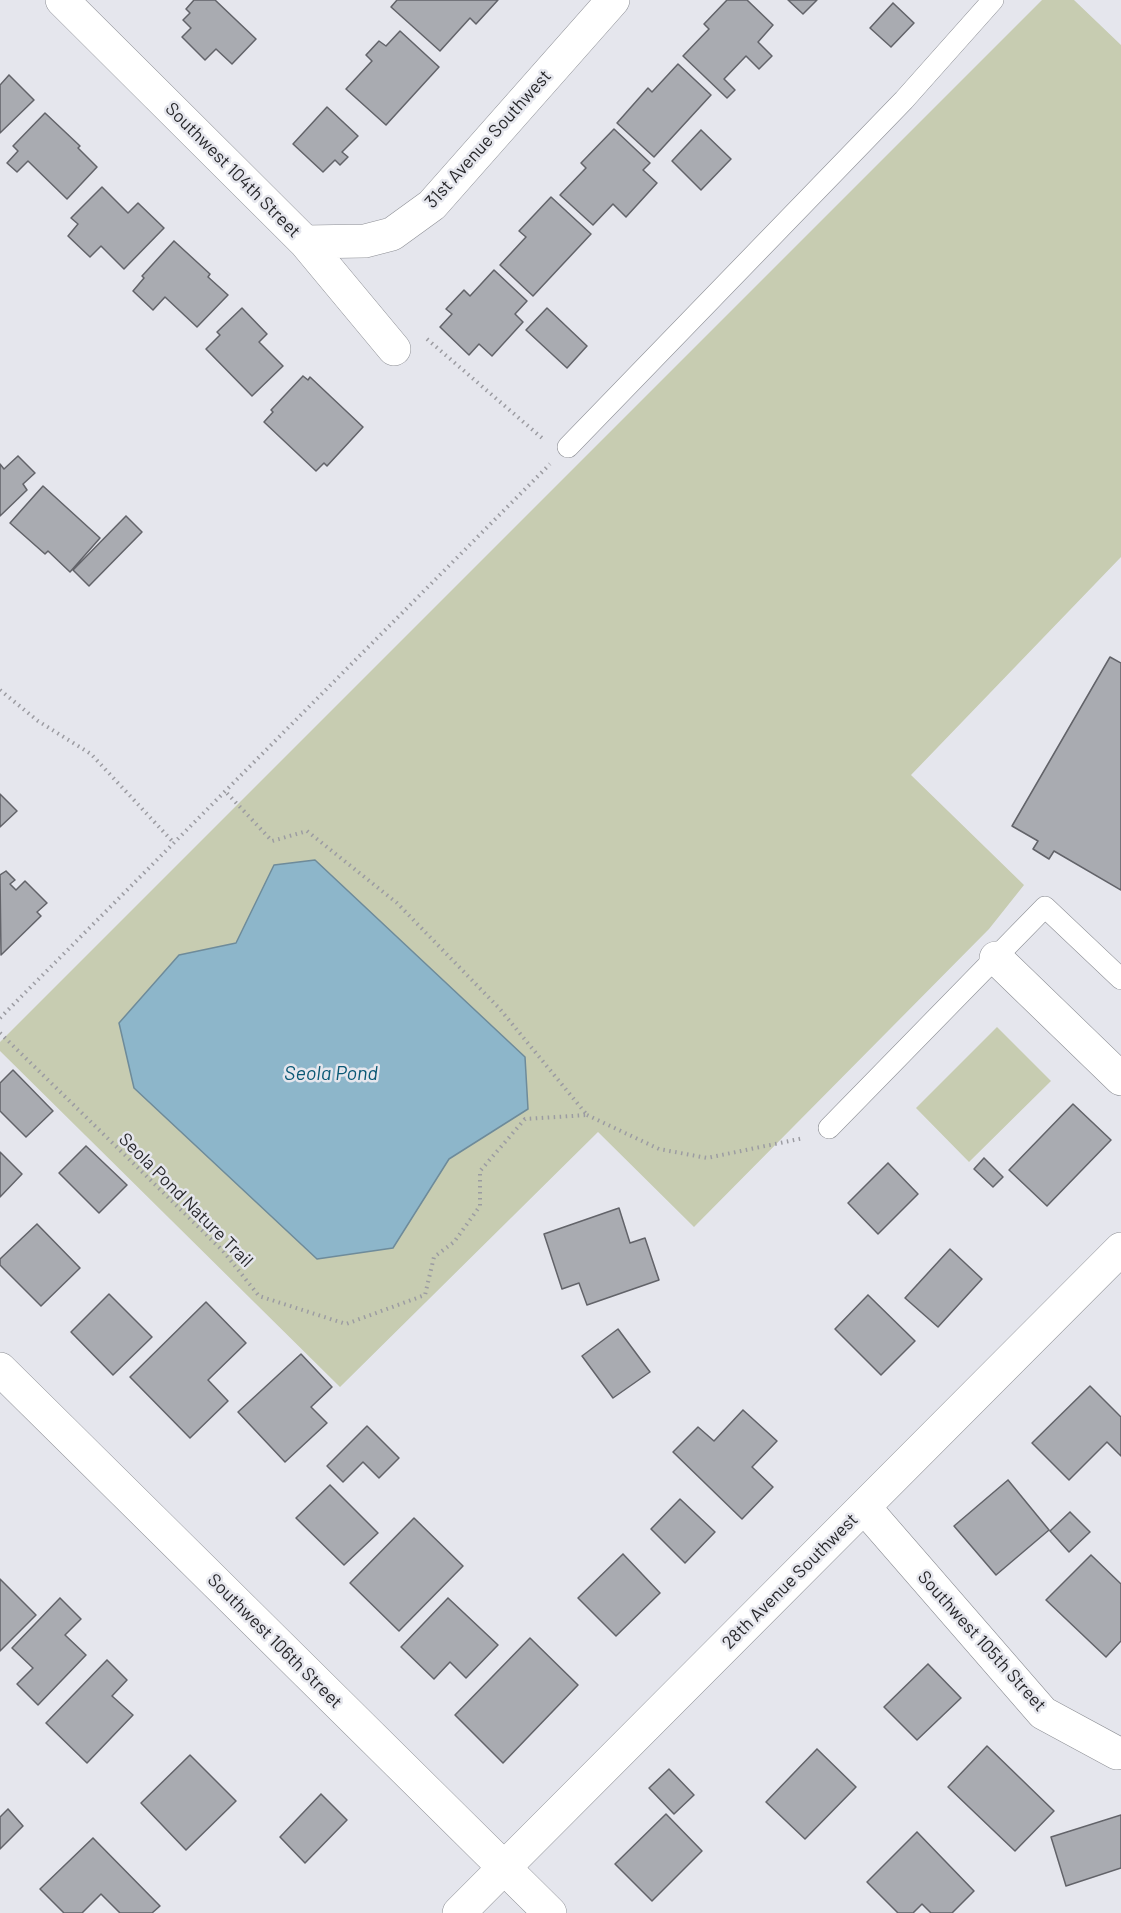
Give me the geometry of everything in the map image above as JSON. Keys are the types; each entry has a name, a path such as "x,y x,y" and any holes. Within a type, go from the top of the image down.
{"street":[{"name":"31st Avenue Southwest","path":"305,242 365,241 392,234 432,205 613,0"},
{"name":"Southwest 104th Street","path":"76,5 305,242 394,349"},
{"path":"996,958 1121,1079"},
{"name":"28th Avenue Southwest","path":"459,1913 1121,1249"},
{"name":"Southwest 106th Street","path":"0,1369 550,1913"},
{"name":"Southwest 105th Street","path":"864,1507 1043,1713 1117,1753"}],"lane":[{"path":"564,450 904,100 993,0"},
{"path":"829,1128 1045,907 1121,979"}],"path":[{"path":"0,1018 564,450 426,338 394,349"},
{"path":"0,690 38,721 91,754 174,843"},
{"path":"225,791 272,841 307,831 397,903 499,1008 587,1115 659,1149 707,1158 795,1141 829,1128"},
{"name":"Seola Pond Nature Trail","path":"0,1032 223,1251 259,1296 346,1324 425,1295 434,1257 454,1242 480,1206 480,1171 525,1119 541,1116 587,1115"}],"green space":[{"path":"1042,0 1074,0 1121,45 1121,557 911,775 1024,885 989,929 694,1227 598,1132 340,1387 0,1051 0,1042"},
{"path":"997,1027 1051,1081 969,1162 916,1108"}],"water":[{"name":"Seola Pond","path":"315,860 525,1057 528,1109 449,1159 393,1248 317,1259 134,1088 119,1023 179,955 236,943 274,865"}],"building":[{"path":"194,0 215,0 256,39 232,64 216,49 205,60 182,37 191,28 183,20 190,13 186,9"},
{"path":"397,0 498,0 476,24 470,18 440,51 391,7"},
{"path":"727,0 747,0 773,25 758,42 772,56 759,69 746,56 724,79 735,90 727,98 683,56 709,29 704,24"},
{"path":"788,0 817,0 803,14"},
{"path":"893,3 914,23 891,47 870,28"},
{"path":"400,31 439,67 386,125 346,89 372,61 366,55 379,41 386,46"},
{"path":"678,64 711,95 654,157 617,123 648,88 652,92"},
{"path":"9,75 34,100 0,133 0,85"},
{"path":"327,107 358,136 342,152 348,157 340,165 335,160 323,172 293,144"},
{"path":"45,113 80,146 78,148 97,167 67,199 28,161 17,172 7,163 18,151 13,146"},
{"path":"614,129 650,163 643,170 657,183 626,217 613,204 593,225 560,195 586,168 581,163"},
{"path":"701,130 731,159 701,190 672,161"},
{"path":"102,187 128,213 138,203 164,228 124,269 101,246 90,257 68,236 78,224 71,218"},
{"path":"551,197 591,234 533,296 500,265 526,237 519,231"},
{"path":"174,241 210,274 208,277 228,295 197,327 165,297 153,310 133,291 144,278 142,276"},
{"path":"494,270 527,301 515,314 523,322 492,356 479,344 469,355 440,327 452,314 446,309 464,290 470,296"},
{"path":"242,308 267,334 259,342 283,366 252,396 206,349 220,335 217,332"},
{"path":"547,308 587,346 567,368 526,330"},
{"path":"303,376 308,380 310,377 363,427 327,466 324,463 316,471 264,422 273,412 271,410"},
{"path":"18,456 35,473 23,484 27,490 0,516 0,464 4,469"},
{"path":"43,486 100,538 70,572 48,551 45,554 10,523"},
{"path":"126,516 142,532 89,586 73,570"},
{"path":"1110,657 1121,663 1121,890 1054,851 1049,859 1033,849 1038,841 1012,826"},
{"path":"0,794 17,811 0,827"},
{"path":"6,871 15,880 10,884 16,890 25,881 47,903 37,912 41,916 1,955 0,875"},
{"path":"13,1070 53,1111 26,1137 0,1111 0,1083"},
{"path":"1073,1104 1111,1140 1047,1206 1009,1170"},
{"path":"86,1146 127,1185 99,1213 59,1173"},
{"path":"0,1152 22,1174 0,1197"},
{"path":"984,1158 1003,1177 993,1187 974,1169"},
{"path":"888,1163 918,1194 878,1234 848,1203"},
{"path":"619,1208 630,1243 645,1238 659,1280 587,1305 579,1283 562,1289 544,1234"},
{"path":"37,1224 80,1268 41,1306 0,1265 0,1259"},
{"path":"950,1249 982,1279 938,1327 905,1298"},
{"path":"109,1294 152,1337 113,1375 71,1332"},
{"path":"868,1295 915,1341 881,1375 835,1329"},
{"path":"206,1302 246,1343 208,1380 228,1401 190,1438 130,1377"},
{"path":"618,1329 650,1372 613,1398 582,1356"},
{"path":"301,1354 332,1387 311,1407 327,1423 285,1462 238,1412"},
{"path":"1090,1386 1121,1417 1121,1456 1107,1442 1069,1480 1032,1443"},
{"path":"743,1410 777,1441 752,1467 773,1487 742,1519 673,1452 698,1427 714,1441"},
{"path":"367,1426 399,1458 379,1478 363,1462 343,1482 327,1466"},
{"path":"1008,1480 1049,1530 996,1575 954,1526"},
{"path":"330,1485 378,1533 344,1565 296,1518"},
{"path":"680,1499 715,1532 685,1563 651,1529"},
{"path":"1070,1512 1090,1532 1069,1552 1050,1531"},
{"path":"414,1518 463,1566 399,1631 350,1583"},
{"path":"623,1554 660,1593 616,1636 578,1598"},
{"path":"1091,1555 1121,1584 1121,1641 1106,1657 1046,1600"},
{"path":"0,1579 36,1615 0,1651"},
{"path":"60,1598 81,1619 65,1635 86,1655 38,1705 17,1684 33,1668 12,1648"},
{"path":"448,1598 498,1645 466,1678 450,1662 434,1679 401,1647"},
{"path":"530,1638 578,1685 503,1763 455,1715"},
{"path":"107,1660 127,1680 112,1696 133,1715 87,1763 46,1723"},
{"path":"928,1664 961,1698 917,1740 884,1707"},
{"path":"987,1746 1054,1811 1015,1851 948,1787"},
{"path":"817,1749 856,1787 805,1839 766,1802"},
{"path":"190,1755 236,1801 186,1850 141,1803"},
{"path":"669,1769 694,1795 674,1814 649,1788"},
{"path":"321,1794 347,1820 305,1863 280,1837"},
{"path":"8,1809 23,1826 0,1849 0,1817"},
{"path":"666,1814 702,1851 652,1901 615,1864"},
{"path":"1121,1815 1121,1868 1066,1886 1051,1837"},
{"path":"917,1832 974,1891 952,1913 931,1913 922,1904 913,1913 898,1913 867,1882"},
{"path":"93,1838 160,1906 152,1913 120,1913 101,1894 82,1913 64,1913 40,1889"}]}
